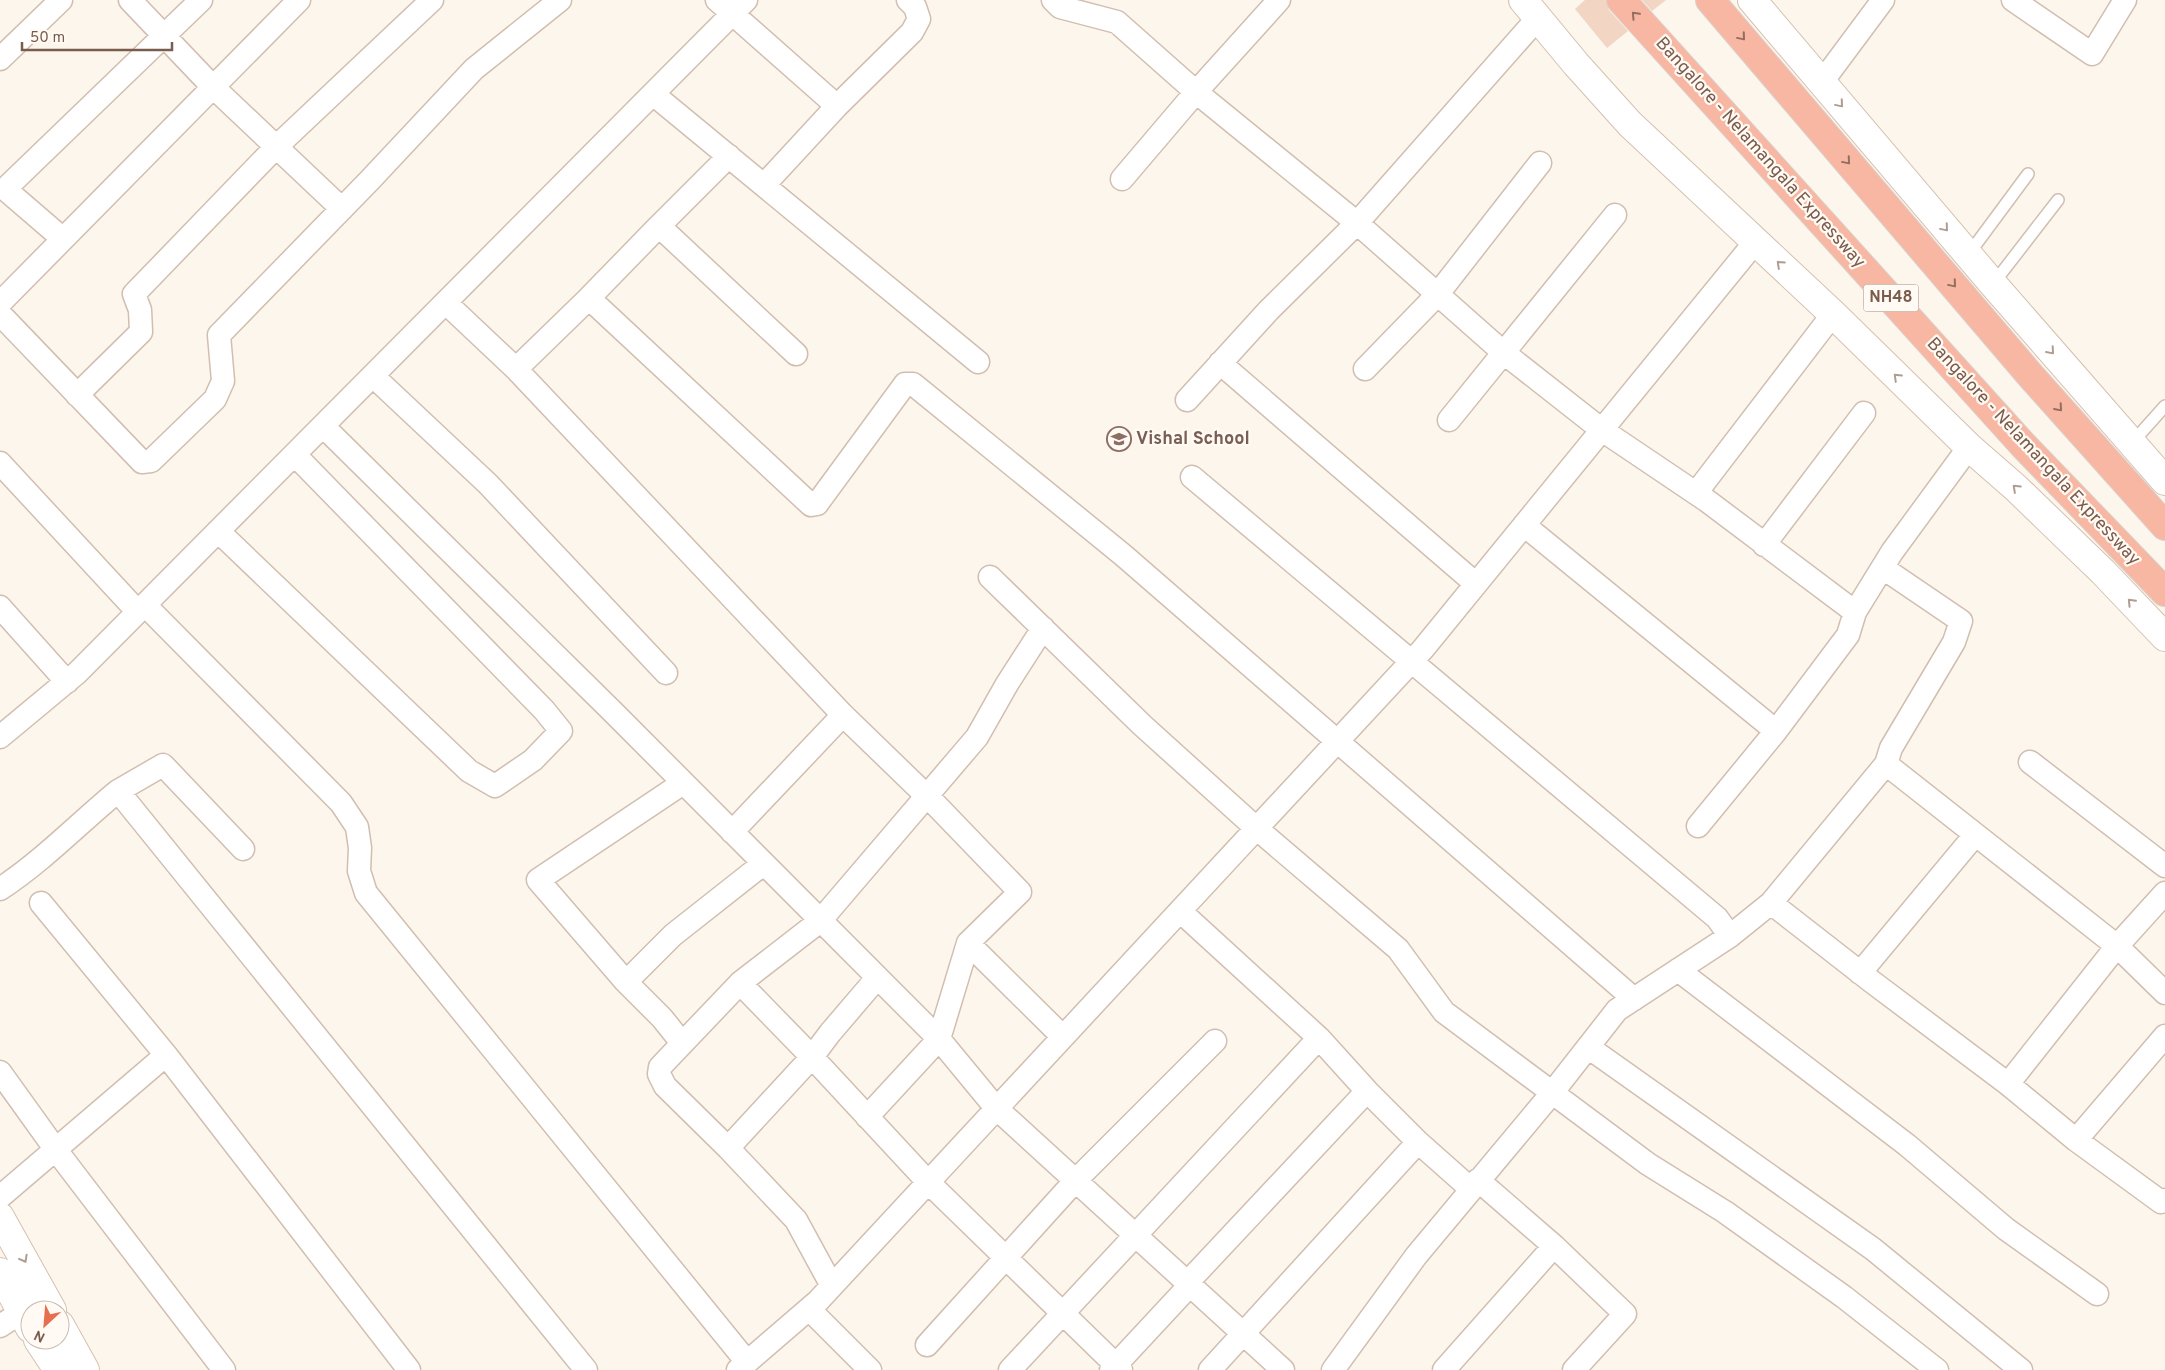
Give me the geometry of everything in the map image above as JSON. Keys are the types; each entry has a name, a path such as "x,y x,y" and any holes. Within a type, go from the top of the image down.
{"highway":[{"name":"Bangalore - Nelamangala Expressway","path":"1621,0 2024,446 2165,592"},
{"name":"NH48","path":"1710,0 2036,382 2165,526"}],"street":[{"path":"0,59 61,0"},
{"path":"130,0 212,86 342,209"},
{"path":"63,239 6,189 165,37 201,0"},
{"path":"0,303 212,86 299,0"},
{"path":"77,395 141,332 140,310 134,294 276,147 432,0"},
{"path":"0,314 142,462 152,461 215,399 222,381 220,335 474,69 560,0"},
{"path":"764,185 837,106 912,32 919,19 915,7 908,0"},
{"path":"1053,0 1060,7 1092,7 1117,22 1196,92 1356,223 1504,354 1602,430 1696,493 1855,612"},
{"path":"1122,178 1279,0"},
{"path":"1752,0 1968,255 2165,481"},
{"path":"1822,82 1883,0"},
{"path":"2013,0 2092,54 2125,0"},
{"path":"0,737 67,682 142,609 653,94 731,5 837,106"},
{"path":"1187,400 1269,310 1356,223 1530,9 1630,124 1833,314 1969,447 2023,494 2103,572 2165,637"},
{"path":"653,94 978,362"},
{"path":"516,369 729,156"},
{"path":"1364,369 1437,295 1540,163"},
{"path":"1449,420 1615,215"},
{"path":"659,226 796,354"},
{"path":"0,463 142,609 342,803 357,827 360,848 359,872 366,893 743,1366 809,1309 832,1286 1410,662 1756,241"},
{"path":"586,301 592,301 811,505 817,504 905,384 913,384 1123,555 1336,742 1634,998"},
{"path":"446,303 516,369 843,714 928,796 1020,892 968,943 938,1039 868,1117"},
{"path":"1696,493 1833,314"},
{"path":"1220,363 1476,584"},
{"path":"373,376 488,484 666,673"},
{"path":"1764,545 1864,413"},
{"path":"323,426 938,1039 996,1108 1283,1370"},
{"path":"1698,826 1776,731 1848,635 1855,612 1892,552 1969,447"},
{"path":"218,531 469,771 495,786 533,760 561,731 544,710 295,455"},
{"path":"1192,477 1717,918 1730,936"},
{"path":"1524,525 1776,731"},
{"path":"1334,1370 1416,1256 1552,1093 1617,1010 1730,936 1771,903 1886,764 1891,748 1954,642 1961,621 1883,568"},
{"path":"990,577 1142,725 1256,828 1398,950 1444,1012 1648,1164 1725,1212 1844,1297 1937,1370"},
{"path":"0,607 67,682"},
{"path":"832,1286 796,1220 728,1148 665,1086 659,1074 660,1067 740,983 820,920 928,796 977,736 1007,684 1043,628"},
{"path":"732,832 843,714"},
{"path":"2030,762 2165,866"},
{"path":"1886,764 2117,946 2165,993"},
{"path":"0,889 26,872 118,791 163,765 243,849"},
{"path":"682,1043 662,1018 626,982 538,880 683,783"},
{"path":"118,791 586,1370"},
{"path":"1860,973 1975,835"},
{"path":"626,982 673,935 763,864"},
{"path":"2008,1084 2117,946 2165,893"},
{"path":"41,903 166,1055 409,1370"},
{"path":"1771,903 1860,973 2008,1084 2076,1140 2160,1202 2165,1200"},
{"path":"1180,911 1319,1038 1367,1091 1418,1142 1554,1246 1625,1314 1574,1370"},
{"path":"968,943 1063,1036"},
{"path":"1678,970 1907,1146 2006,1229 2096,1294"},
{"path":"728,1148 812,1057 877,978"},
{"path":"740,983 812,1057 928,1182 1063,1313 1116,1368 1189,1284 1367,1091"},
{"path":"2076,1140 2165,1036"},
{"path":"1010,1370 1319,1038"},
{"path":"927,1345 1076,1180 1214,1041"},
{"path":"1588,1047 1873,1249 2021,1370"},
{"path":"0,1197 166,1055"},
{"path":"0,1072 56,1150 224,1370"},
{"path":"1210,1370 1418,1142"},
{"path":"0,1217 46,1300"},
{"path":"1444,1370 1554,1246"},
{"path":"0,1272 17,1322"},
{"path":"809,1309 870,1370"},
{"path":"70,1343 85,1370"},
{"path":"45,1350 58,1370"}],"lane":[{"path":"1968,255 2028,174"},
{"path":"1994,284 2058,200"},
{"path":"2131,444 2165,406"}],"building":[{"path":"1585,0 1606,0 1609,10 1628,31 1607,48 1575,9"},
{"path":"1642,0 1666,0 1652,11"}],"place":[{"name":"Vishal School","path":"1119,439"}]}
